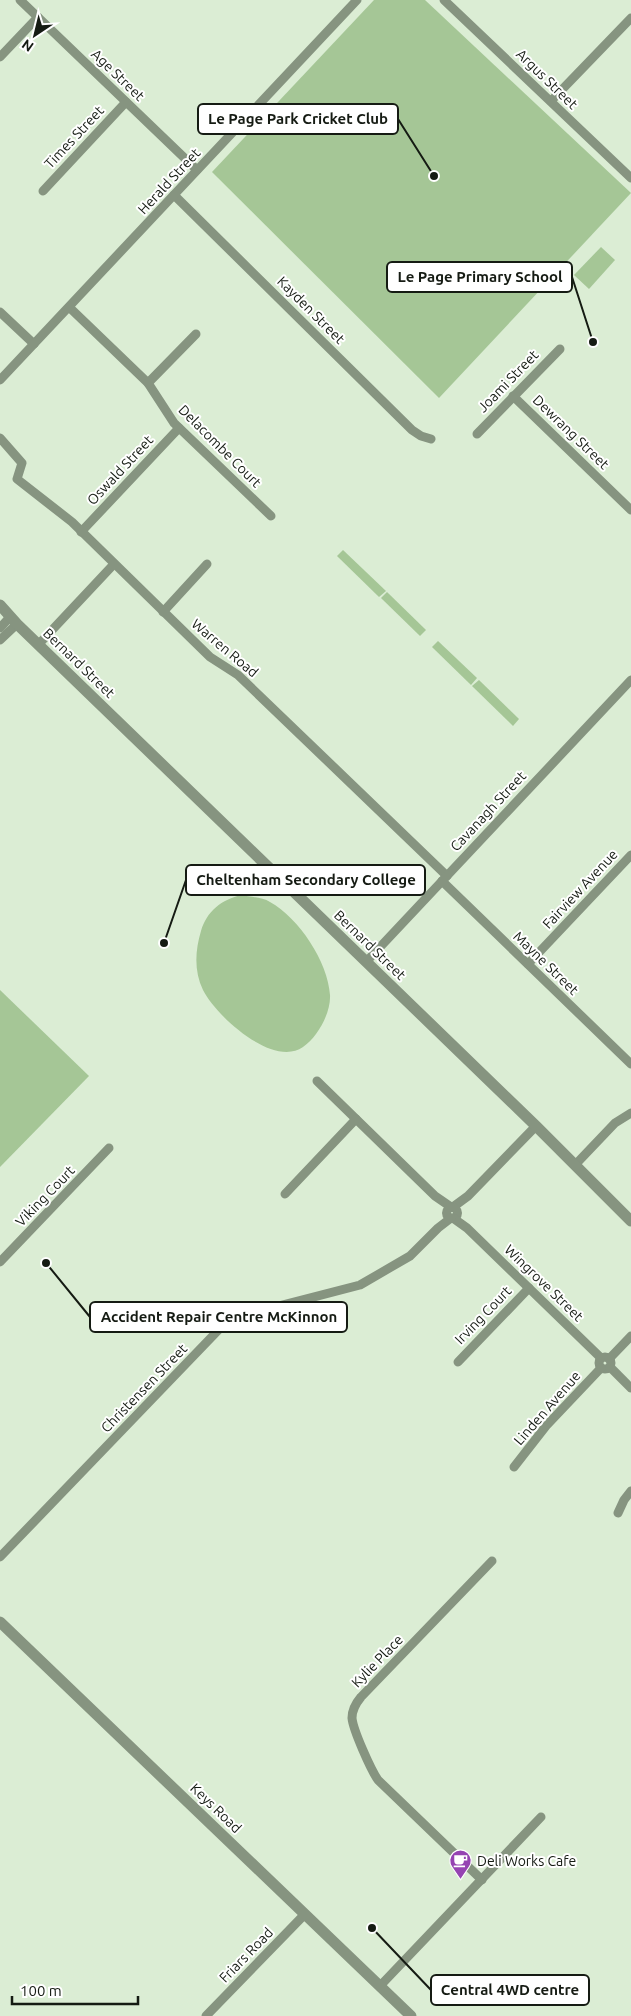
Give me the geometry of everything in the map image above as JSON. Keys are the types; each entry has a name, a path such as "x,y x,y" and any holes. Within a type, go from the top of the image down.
{"street":[{"name":"Age Street","path":"20,0 197,170"},
{"name":"Herald Street","path":"0,380 357,0"},
{"name":"Argus Street","path":"444,0 631,178"},
{"path":"0,57 38,17"},
{"path":"552,101 631,18"},
{"name":"Times Street","path":"43,191 126,102"},
{"name":"Kayden Street","path":"174,195 412,430 421,436 431,439"},
{"name":"Delacombe Court","path":"69,306 148,383 179,428 271,516"},
{"path":"0,312 34,344"},
{"path":"148,383 196,334"},
{"name":"Joami Street","path":"477,434 560,348"},
{"name":"Dewrang Street","path":"514,396 631,510"},
{"name":"Oswald Street","path":"81,532 179,428"},
{"name":"Warren Road","path":"0,438 22,463 17,479 72,522 210,657 238,675 444,878"},
{"path":"38,645 114,564"},
{"path":"163,612 207,564"},
{"name":"Bernard Street","path":"0,605 9,617 628,1217"},
{"path":"0,628 9,617"},
{"path":"0,640 9,617"},
{"name":"Cavanagh Street","path":"366,962 631,680"},
{"name":"Fairview Avenue","path":"528,964 631,855"},
{"name":"Mayne Street","path":"444,878 528,964 631,1064"},
{"name":"Wingrove Street","path":"317,1081 631,1388"},
{"path":"576,1165 615,1123 631,1113"},
{"path":"284,1194 356,1119"},
{"name":"Christensen Street","path":"0,1557 229,1319 360,1286 410,1256 536,1126"},
{"name":"Viking Court","path":"0,1262 109,1148"},
{"name":"Irving Court","path":"458,1362 529,1288"},
{"name":"Linden Avenue","path":"514,1467 546,1426 631,1336"},
{"path":"618,1513 631,1491"},
{"name":"Kylie Place","path":"482,1880 378,1780 372,1770 352,1718 355,1704 361,1697 492,1561"},
{"name":"Keys Road","path":"0,1622 411,2016"},
{"path":"380,1986 541,1817"},
{"name":"Friars Road","path":"206,2016 305,1914"}],"green space":[{"path":"374,0 425,0 631,193 439,398 212,172"},
{"path":"601,247 615,260 589,289 574,275"},
{"path":"343,550 386,591 379,597 337,556"},
{"path":"387,592 426,630 420,636 381,598"},
{"path":"438,641 477,678 471,685 432,647"},
{"path":"479,680 519,719 513,726 472,686"},
{"path":"241,895 263,899 281,909 310,942 324,969 330,995 326,1016 309,1043 291,1052 277,1051 262,1045 232,1025 210,1001 200,983 197,953 199,938 204,924 211,912 221,903"},
{"path":"0,990 89,1076 0,1167"}],"place":[{"name":"Le Page Park Cricket Club","path":"434,176"},
{"name":"Le Page Primary School","path":"593,342"},
{"name":"Cheltenham Secondary College","path":"164,943"},
{"name":"Accident Repair Centre McKinnon","path":"46,1263"},
{"name":"Deli Works Cafe","path":"461,1880"},
{"name":"Central 4WD centre","path":"372,1928"}]}
